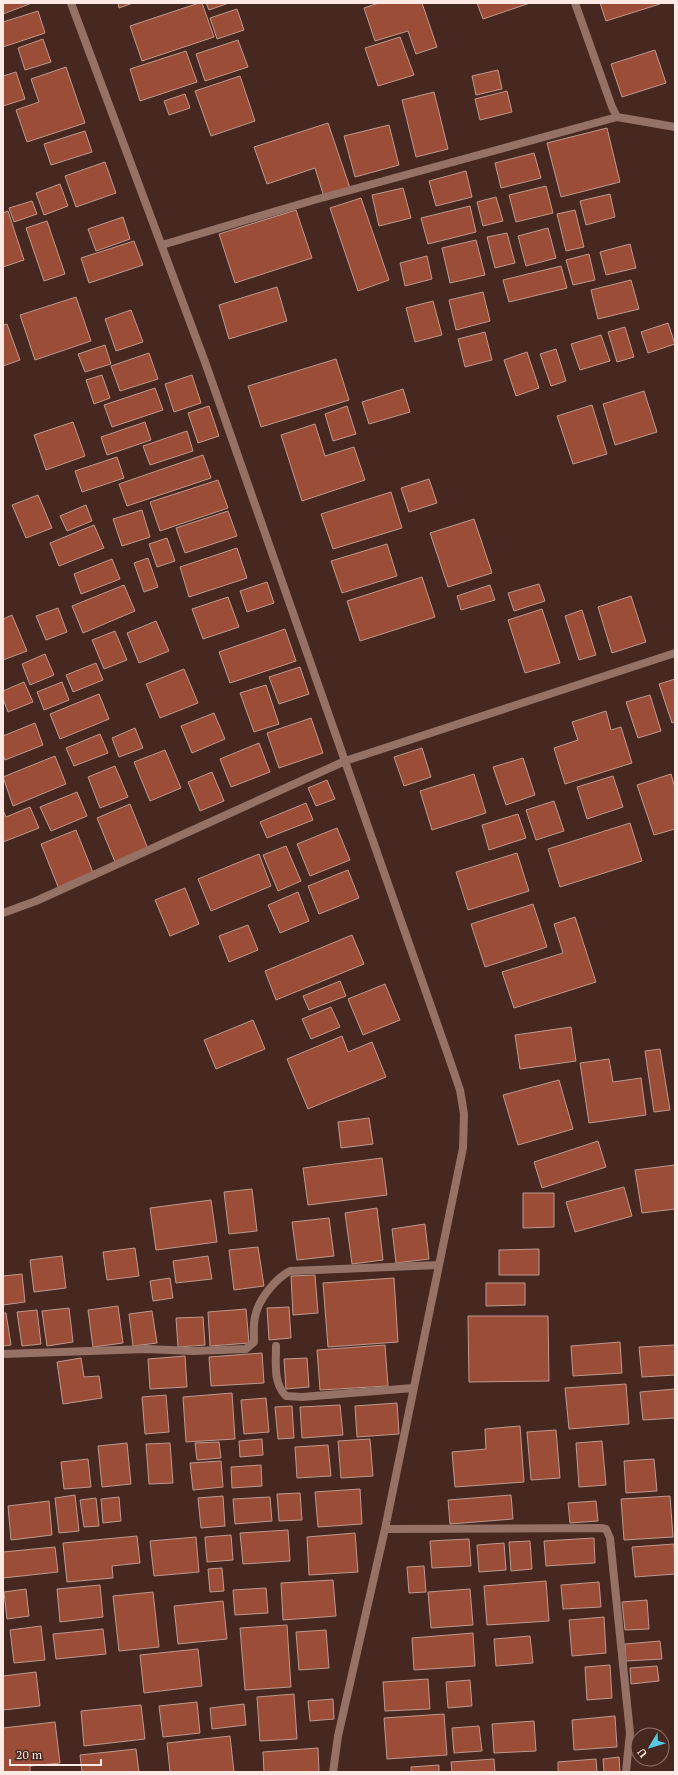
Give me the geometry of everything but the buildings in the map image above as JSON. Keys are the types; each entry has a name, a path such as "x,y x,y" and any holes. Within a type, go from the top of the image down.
{"street":[{"path":"71,3 205,362 460,1090 464,1114 463,1148 385,1529 338,1736 333,1772"},
{"path":"575,3 612,107 617,117"},
{"path":"162,245 314,200 617,117 675,127"},
{"path":"3,913 36,901 346,761 675,653"},
{"path":"3,1354 147,1349 193,1351 246,1349 254,1342 254,1318 258,1309 272,1285 281,1275 290,1271 439,1265"},
{"path":"276,1346 277,1378 281,1391 286,1396 302,1397 413,1388"},
{"path":"385,1529 606,1529 610,1538 627,1695 630,1733 626,1772"}]}
